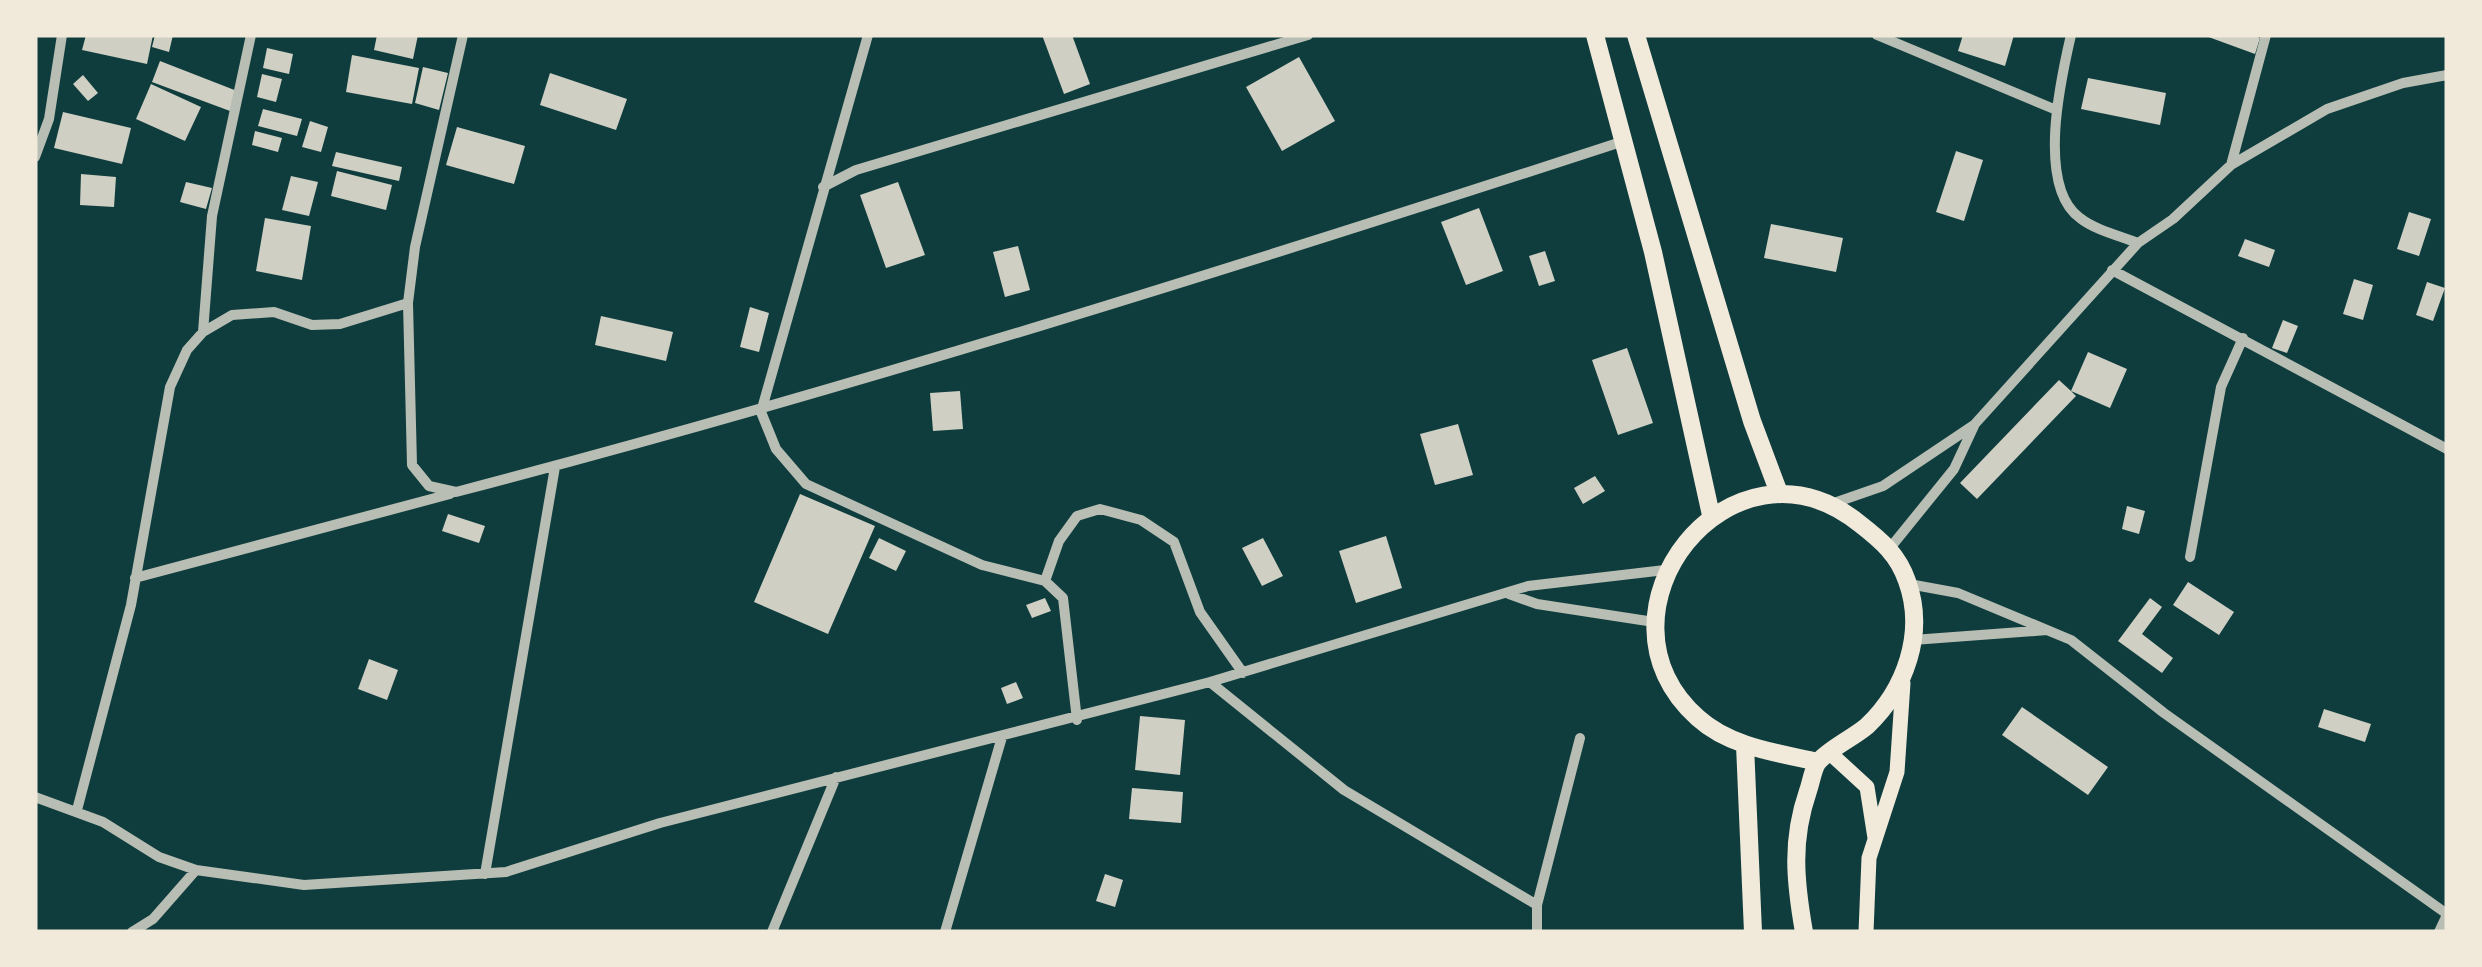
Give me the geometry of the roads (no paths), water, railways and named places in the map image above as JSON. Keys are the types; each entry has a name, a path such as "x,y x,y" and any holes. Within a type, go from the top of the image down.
{"highway":[{"path":"1595,35 1624,141 1711,515"},
{"path":"1636,35 1752,421 1779,493"},
{"path":"1804,932 1793,868 1798,819 1824,758 1868,724 1903,684 1913,640 1908,584 1890,548 1834,503 1779,493 1744,499 1711,515 1665,570 1654,622 1666,675 1698,718 1744,745 1824,758"},
{"path":"1744,745 1753,932"}],"main road":[{"path":"1866,932 1864,901 1875,842 1897,772 1903,684"},
{"path":"1824,758 1868,787 1875,842"}],"street":[{"path":"35,157 49,119 62,35"},
{"path":"203,332 212,216 251,35"},
{"path":"456,492 428,486 412,465 408,303 415,247 463,35"},
{"path":"868,35 761,412 776,449 806,484 982,565 1046,581 1063,598 1077,720"},
{"path":"823,188 856,170 1308,35"},
{"path":"1877,35 2054,109"},
{"path":"2071,35 2054,109 2060,180 2067,202 2079,218 2138,243"},
{"path":"2231,165 2266,35"},
{"path":"1834,503 1883,486 1974,425 2069,325 2138,243 2173,219 2231,165 2327,110 2403,82 2447,74"},
{"path":"135,578 761,412 1152,295 1624,141"},
{"path":"2112,270 2447,449"},
{"path":"77,810 135,578 170,387 187,350 203,332 232,315 274,312 312,325 340,324 408,303"},
{"path":"2190,556 2221,386 2243,338"},
{"path":"1890,548 1954,469 1974,425"},
{"path":"485,874 555,466"},
{"path":"1046,581 1058,541 1077,516 1100,509 1141,520 1174,542 1200,612 1243,673"},
{"path":"35,796 77,810 159,857 196,870 304,886 485,874 836,777 1077,720 1552,582 1665,570"},
{"path":"1908,584 1958,594 2072,640 2164,713 2447,915 2439,932"},
{"path":"1508,594 1537,604 1654,622"},
{"path":"1913,640 2048,630"},
{"path":"1210,682 1344,790 1537,905"},
{"path":"945,932 1002,737"},
{"path":"1537,932 1537,905 1580,738"},
{"path":"772,932 836,777"},
{"path":"132,932 153,919 196,870"}]}
